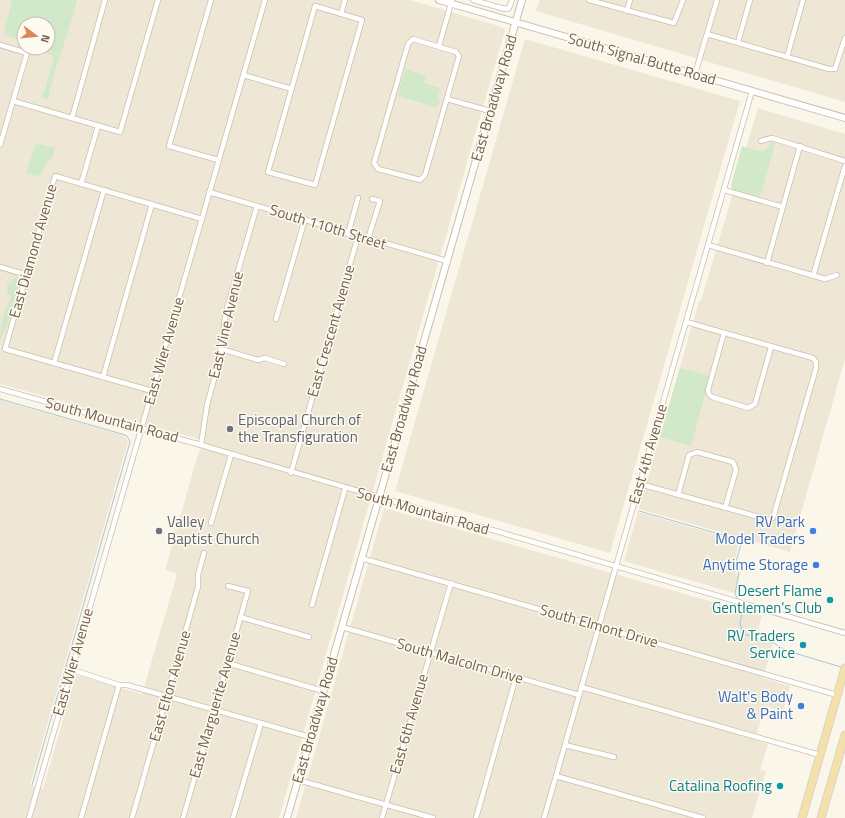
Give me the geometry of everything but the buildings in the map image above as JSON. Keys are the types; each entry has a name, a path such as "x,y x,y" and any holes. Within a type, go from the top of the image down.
{"main road":[{"name":"South Signal Butte Road","path":"439,0 451,2 845,118"},
{"name":"East Broadway Road","path":"287,818 522,0"},
{"path":"802,818 845,668"},
{"path":"821,818 845,736"}],"street":[{"path":"72,118 105,0"},
{"path":"13,101 120,132 158,0"},
{"path":"211,0 169,146 218,160"},
{"name":"East Wier Avenue","path":"29,818 70,669 152,392 264,0"},
{"path":"341,14 345,0"},
{"path":"473,0 505,9 509,8 512,0"},
{"path":"589,0 674,23 683,0"},
{"path":"627,11 630,0"},
{"path":"695,74 717,0"},
{"path":"738,42 750,0"},
{"path":"787,57 803,0"},
{"path":"439,46 451,2"},
{"path":"315,6 341,14 362,20 315,185 268,172 315,6"},
{"path":"707,34 835,69 845,38"},
{"path":"411,40 439,46 458,53 447,99 422,179 417,180 378,169 375,166 378,146 408,44 411,40"},
{"path":"0,45 27,53 0,146"},
{"path":"243,75 292,89"},
{"name":"East 4th Avenue","path":"544,818 752,91"},
{"path":"447,99 490,111"},
{"path":"98,126 81,184 202,219"},
{"path":"761,141 772,138 845,161"},
{"path":"767,262 800,146"},
{"path":"813,276 845,166"},
{"name":"East Diamond Avenue","path":"54,363 5,349 55,176 81,184"},
{"path":"104,190 54,363 152,392"},
{"path":"724,190 783,206"},
{"name":"South 110th Street","path":"209,192 305,219 348,234 447,261"},
{"path":"348,234 358,198"},
{"path":"368,239 380,201 372,199"},
{"path":"103,377 152,204"},
{"name":"East Vine Avenue","path":"201,445 206,405 221,349 226,312 258,206"},
{"path":"276,319 305,219"},
{"name":"East Crescent Avenue","path":"290,473 358,236"},
{"path":"708,246 825,280 837,276"},
{"path":"0,267 26,275"},
{"path":"640,484 770,520 773,518 816,362 813,358 686,322"},
{"path":"724,333 708,390 709,394 712,397 748,408 755,404 771,347"},
{"path":"221,349 258,360 265,358 284,364"},
{"name":"South Mountain Road","path":"0,389 201,445 290,473 845,633"},
{"path":"678,495 689,455 692,452 697,452 733,462 736,465 736,470 725,508"},
{"path":"211,523 231,455"},
{"path":"312,605 345,488"},
{"name":"East Elton Avenue","path":"132,818 198,587 198,575 204,553"},
{"name":"South Elmont Drive","path":"362,558 837,695"},
{"name":"East 6th Avenue","path":"382,818 451,583"},
{"name":"East Marguerite Avenue","path":"182,818 248,591 228,586"},
{"path":"240,617 309,637"},
{"name":"South Malcolm Drive","path":"342,627 579,695"},
{"path":"227,663 323,691"},
{"path":"70,669 119,685 127,685 310,737"},
{"path":"476,818 516,677"},
{"path":"81,818 119,685"},
{"path":"581,687 820,755"},
{"path":"233,818 261,723"},
{"path":"565,745 614,757"},
{"path":"556,776 702,818"},
{"path":"298,780 433,818"}],"shaded area":[{"path":"0,0 410,0 502,27 505,30 279,818 0,818 0,400 122,435 128,442 30,785 43,789 76,675 142,694 177,574 165,570 198,454 205,441 0,384"},
{"path":"540,0 845,0 845,102 536,11"},
{"path":"525,39 740,101 610,553 395,491"},
{"path":"758,108 845,134 845,359 790,552 639,509 699,301 701,301"},
{"path":"384,508 762,616 755,639 773,643 763,678 790,686 783,711 765,706 755,740 768,744 760,770 766,771 752,818 296,818"},
{"path":"638,512 736,540 739,544 734,562 738,578 734,593 624,561"}],"green space":[{"path":"12,0 77,0 54,74 48,99 44,99 42,96 54,56 56,56 56,16 16,16 16,39 12,38 5,33"},
{"path":"405,69 426,76 424,83 440,88 438,97 440,103 436,107 398,96"},
{"path":"773,141 776,141 760,197 732,189 731,185 742,146 758,151 764,151"},
{"path":"36,143 55,148 52,159 48,160 42,173 38,176 27,174"},
{"path":"17,276 20,281 7,325 0,341 3,318 11,297 7,292 7,284 12,283 13,279"},
{"path":"680,368 710,376 691,446 660,437"}],"waterway":[{"path":"0,399 122,434 127,436 130,442 32,785"},
{"path":"639,511 737,539 741,544 736,562 739,573 735,594 738,599"},
{"path":"741,605 743,609 740,623 742,631 746,635 774,643 791,652 841,667"}],"place":[{"name":"Episcopal Church of the Transfiguration","path":"230,429"},
{"name":"Valley Baptist Church","path":"159,531"},
{"name":"RV Park Model Traders","path":"813,531"},
{"name":"Anytime Storage","path":"816,565"},
{"name":"Desert Flame Gentlemen's Club","path":"830,600"},
{"name":"RV Traders Service","path":"803,645"},
{"name":"Walt's Body & Paint","path":"801,706"},
{"name":"Catalina Roofing","path":"780,786"}]}
